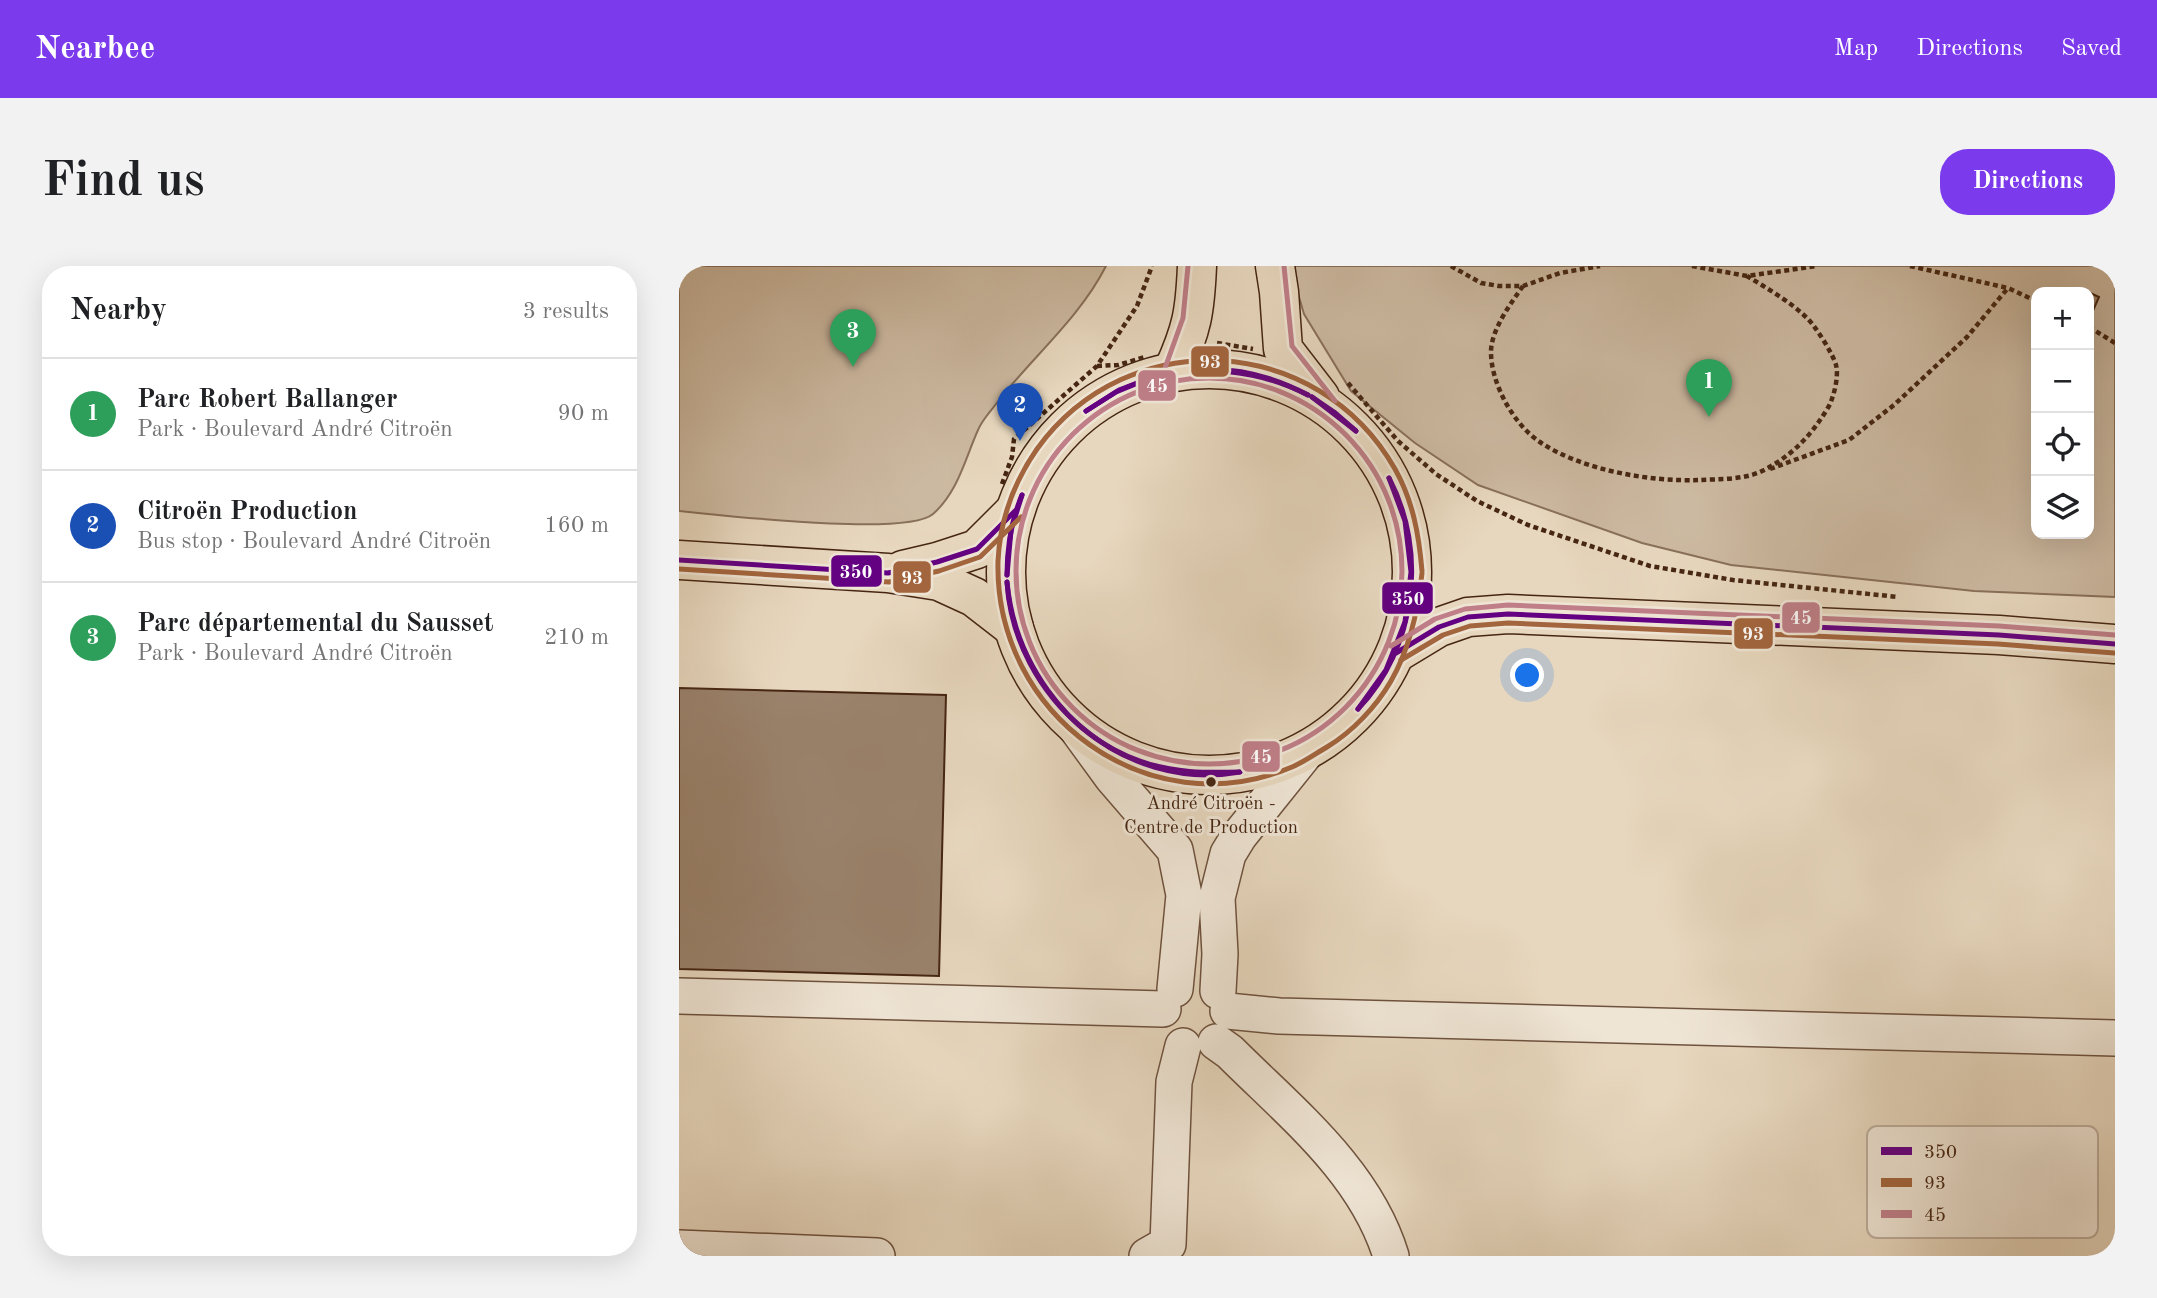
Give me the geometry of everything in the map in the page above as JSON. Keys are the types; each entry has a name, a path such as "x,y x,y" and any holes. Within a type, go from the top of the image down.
{"main road":[{"path":"1173,371 1187,341 1195,314 1197,266"},
{"path":"1275,266 1283,349 1336,392 1357,432 1381,463 1392,485 1409,534 1413,572 1409,614 1396,653 1374,692 1344,725 1308,750 1269,766 1237,773 1183,774 1142,764 1103,745 1069,718 1035,677 1014,628 1007,589 1007,550 1015,511 1029,477 1049,446 1074,419 1104,397 1126,386 1173,371 1213,368 1254,373 1293,386 1336,392"},
{"path":"888,573 937,562 977,549 1015,511"},
{"path":"679,560 888,573 939,582 974,597 1014,628"},
{"path":"1413,572 1437,592 1464,605 1507,614"},
{"path":"1396,653 1439,626 1468,617 1507,614 1985,635 2115,644"}],"lane":[{"path":"1069,718 1112,777 1175,850 1184,895 1169,999 1163,1020 1166,1031 1173,1040 1211,1023 1279,1016 2115,1038"},
{"path":"1147,1256 1168,1244 1174,1082 1211,1023 1220,954 1217,898 1228,853 1308,750"},
{"path":"679,996 1169,999 1192,982 1210,986 1211,1023 1230,1052 1353,1178 1374,1213 1391,1256"},
{"path":"679,1248 877,1256"}],"path":[{"path":"1097,366 1137,306 1152,266"},
{"path":"1451,266 1481,283 1499,286 1523,286 1560,273 1600,266"},
{"path":"1692,266 1748,276 1817,266"},
{"path":"1910,266 2008,288 2031,299"},
{"path":"1748,276 1810,321 1836,366 1833,398 1814,431 1790,455 1759,473"},
{"path":"1523,286 1505,311 1491,350 1495,383 1511,412 1539,442 1578,460 1622,472 1673,481 1759,473 1849,440 1894,405 1967,337 2008,288"},
{"path":"2094,330 2115,343"},
{"path":"1336,392 1436,474 1476,500 1528,525 1650,566 1733,580 1900,597"}],"shaded area":[{"path":"679,266 1106,266 1069,321 984,419 960,475 942,505 933,514 916,521 852,524 679,511"},
{"path":"1290,266 2115,266 2115,597 1974,591 1731,565 1642,543 1478,485 1415,443 1351,391 1304,314"}],"building":[{"path":"2094,294 2099,297 2094,308"},
{"path":"679,688 946,695 939,976 679,969"}],"transit line":[{"name":"45","path":"1165,368 1183,318 1188,266"},
{"name":"45","path":"1284,266 1292,346 1335,401"},
{"name":"93","path":"1422,571 1417,531 1406,493 1395,469 1361,424 1319,391 1272,370 1221,361 1170,364 1120,380 1075,408 1037,449 1021,475 1005,516 998,561 1004,617 1022,667 1051,710 1089,745 1135,769 1185,782 1238,782 1292,767 1327,747 1354,726 1378,700 1398,668 1412,629 1422,573"},
{"name":"350","path":"1194,370 1253,375 1308,395"},
{"name":"350","path":"1194,370 1253,374 1308,395"},
{"name":"350","path":"1086,411 1119,390 1150,378"},
{"name":"350","path":"1086,411 1116,392 1150,378"},
{"name":"45","path":"1209,378 1247,382 1283,393 1316,411 1345,435 1369,464 1387,497 1398,533 1402,571 1398,609 1387,645 1369,678 1345,707 1316,731 1283,749 1247,760 1209,764 1171,760 1135,749 1102,731 1073,707 1049,678 1031,645 1020,609 1016,571 1020,533 1031,497 1049,464 1073,435 1102,411 1135,393 1171,382 1209,378"},
{"name":"350","path":"1312,397 1356,431"},
{"name":"350","path":"1312,397 1356,431"},
{"name":"350","path":"1358,709 1386,670 1405,622 1411,572 1405,521 1389,478"},
{"name":"350","path":"1358,709 1378,685 1393,658 1404,629 1410,598 1412,568 1409,537 1389,478"},
{"name":"350","path":"1007,575 1010,534 1022,495"},
{"name":"350","path":"1007,575 1011,530 1022,495"},
{"name":"350","path":"679,560 888,573 937,562 977,549 1015,511"},
{"name":"93","path":"679,569 889,582 939,571 980,557 1021,517"},
{"name":"350","path":"1007,582 1020,639 1032,666 1048,691 1089,733 1113,749 1152,765 1190,771 1240,772"},
{"name":"350","path":"1007,582 1014,624 1030,663 1053,698 1082,728 1117,751 1155,767 1197,775 1240,772"},
{"name":"45","path":"1391,646 1435,619 1465,609 1508,605 1999,626 2115,635"},
{"name":"350","path":"1396,653 1439,627 1468,617 1508,614 1999,635 2115,644"},
{"name":"93","path":"1401,660 1443,635 1470,626 1508,623 1998,644 2114,653"}],"place":[{"name":"Parc départemental du Sausset","path":"853,367"},
{"name":"Parc Robert Ballanger","path":"1709,417"},
{"name":"Citroën Production","path":"1020,441"},
{"name":"André Citroën - Centre de Production","path":"1211,782"}]}
